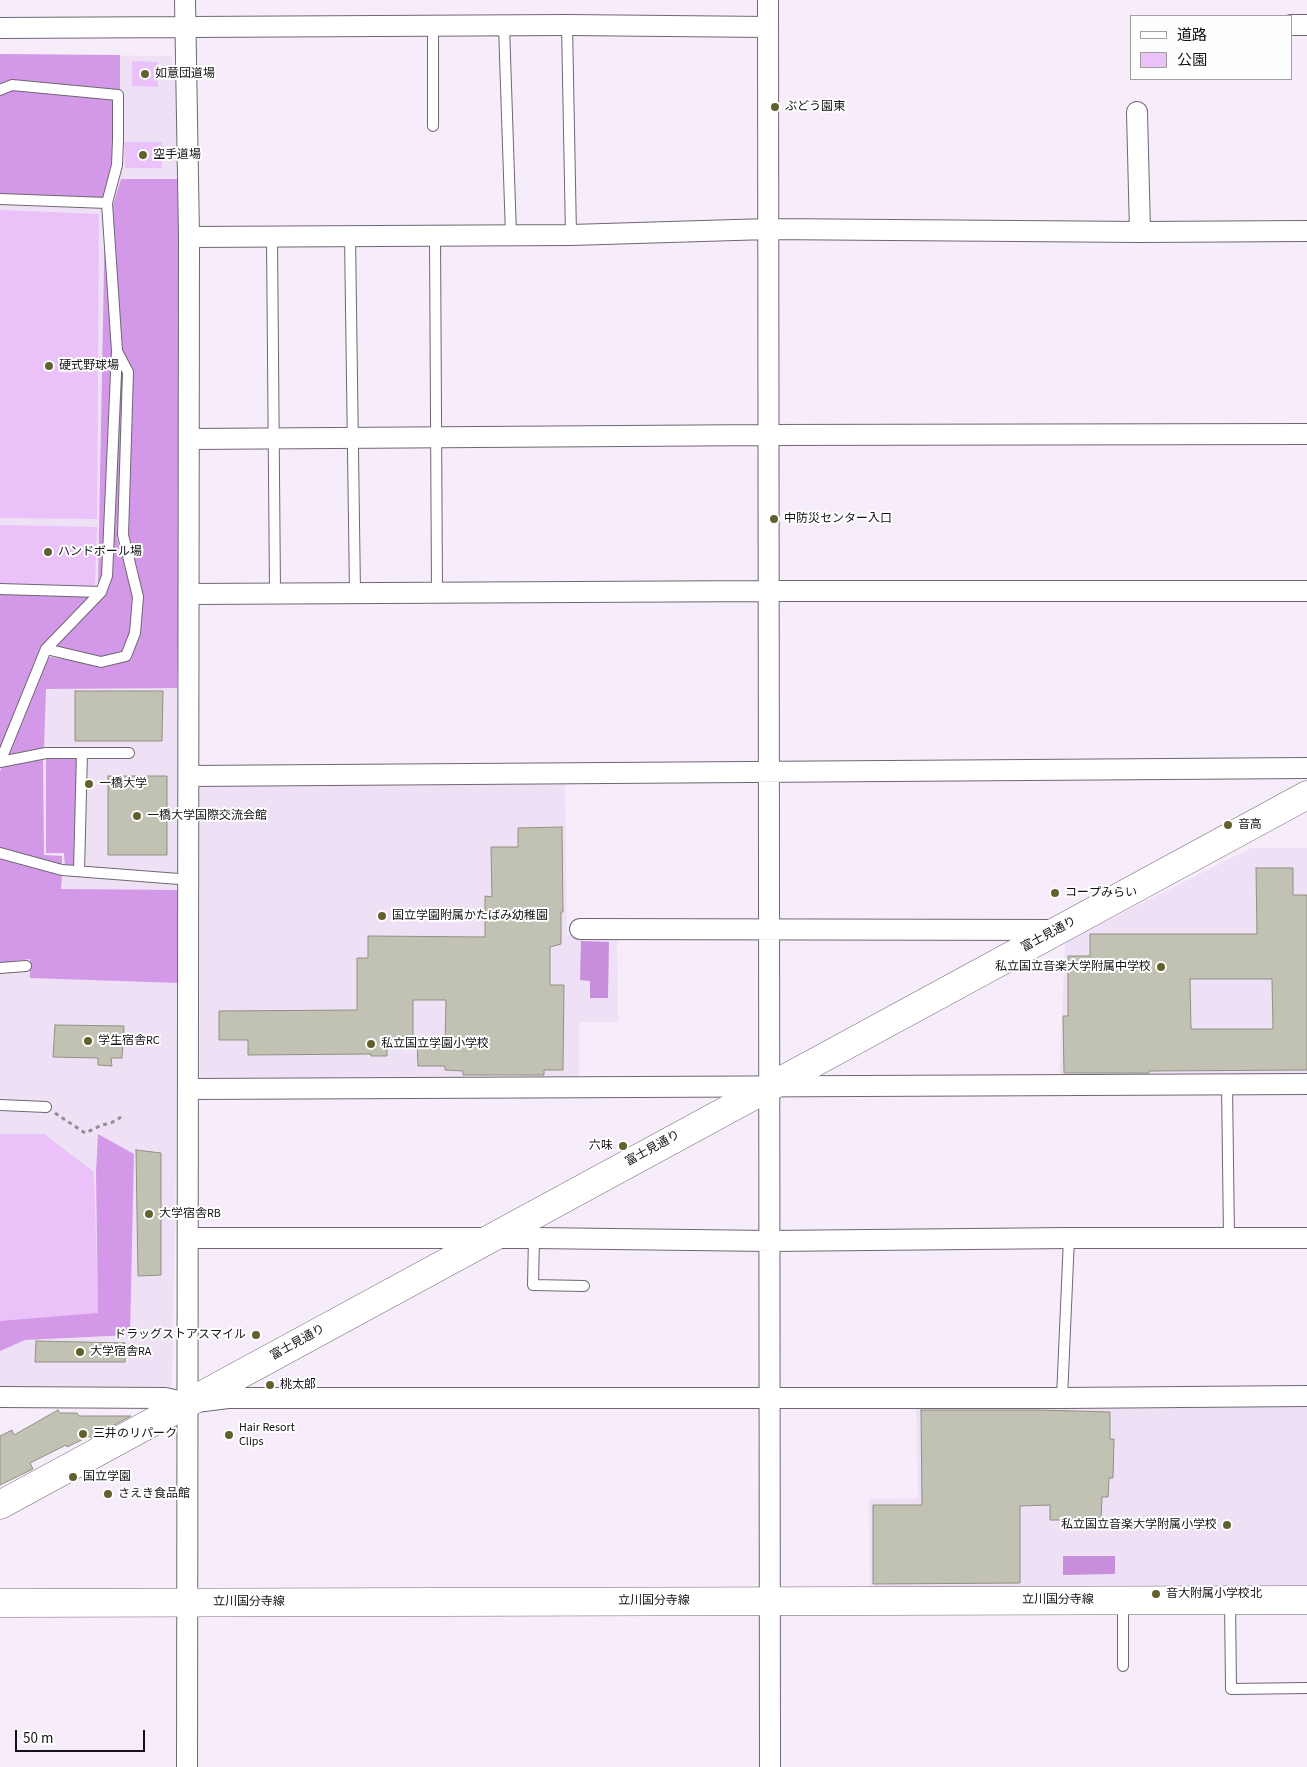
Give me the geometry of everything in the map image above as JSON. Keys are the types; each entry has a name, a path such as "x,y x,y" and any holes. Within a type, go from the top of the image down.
{"street":[{"path":"185,0 190,440 187,1767"},
{"path":"768,0 770,1767"},
{"path":"0,28 567,25 768,27"},
{"path":"1292,25 1307,25"},
{"path":"1137,112 1140,232"},
{"path":"189,237 511,236 768,229 1140,232 1307,231"},
{"path":"190,440 768,435 1307,434"},
{"path":"189,594 1307,591"},
{"path":"190,776 1307,768"},
{"name":"富士見通り","path":"0,1505 770,1085 1307,795"},
{"path":"580,929 1059,930"},
{"path":"189,1089 1307,1084"},
{"path":"189,1238 534,1238 770,1241 1307,1238"},
{"path":"0,1397 165,1398 188,1403 228,1398 1062,1398 1307,1396"},
{"name":"立川国分寺線","path":"0,1602 1307,1600"}],"lane":[{"path":"567,25 571,235"},
{"path":"433,26 433,126"},
{"path":"504,26 511,236"},
{"path":"0,90 12,85 118,95 117,165 107,203 117,351 107,576 101,592 46,649 0,762"},
{"path":"0,199 107,203"},
{"path":"350,236 355,593"},
{"path":"435,236 437,593"},
{"path":"272,237 275,593"},
{"path":"46,649 101,662 126,656 135,633 138,597 122,535 128,372 117,351"},
{"path":"0,589 101,592"},
{"path":"0,762 46,752 129,753"},
{"path":"79,871 82,753"},
{"path":"0,853 62,870 178,879"},
{"path":"0,968 26,966"},
{"path":"1226,1084 1229,1238"},
{"path":"0,1106 46,1107"},
{"path":"534,1238 533,1285 584,1286"},
{"path":"1062,1398 1069,1238"},
{"path":"1123,1600 1123,1666"},
{"path":"1230,1600 1231,1689 1307,1688"}],"path":[{"path":"46,1107 85,1133 121,1117"}],"shaded area":[{"name":"一橋大学","path":"0,54 172,56 189,179 177,688 179,983 172,1395 0,1393"},
{"path":"0,54 120,55 120,91 0,86"},
{"path":"13,89 70,96 114,98 112,165 104,198 0,194 0,94"},
{"path":"121,179 189,179 177,688 46,689 44,748 11,757 8,754 46,659 51,657 105,666 131,660 140,635 143,595 125,534 132,371 121,348 113,205"},
{"path":"105,213 113,349 104,575 98,586"},
{"path":"120,366 124,375 117,538 133,597 130,631 122,651 101,657 54,647 99,602 112,577"},
{"path":"0,592 95,594 44,647 0,749"},
{"path":"43,758 44,855 62,856 62,867 0,850 0,771 2,767"},
{"path":"46,758 79,758 77,868 65,867 64,853 46,853"},
{"path":"565,779 567,935 617,934 618,1022 579,1022 579,1083 200,1084 199,780"},
{"path":"1251,848 1307,848 1307,1080 1059,1080 1065,942"},
{"path":"0,857 62,874 61,889 179,890 179,983 30,978 30,959 0,963"},
{"path":"581,941 609,942 608,998 590,998 590,981 580,980"},
{"path":"98,1134 134,1154 130,1335 25,1340 0,1351 0,1321 98,1313 96,1172"},
{"path":"1307,1403 1307,1592 870,1593 869,1499 918,1498 916,1404"},
{"path":"1063,1556 1115,1556 1115,1574 1063,1575"}],"green space":[{"name":"如意団道場","path":"132,61 158,62 158,87 132,86"},
{"name":"空手道場","path":"124,142 162,142 162,168 125,168"},
{"name":"硬式野球場","path":"0,210 99,214 97,519 0,518"},
{"name":"ハンドボール場","path":"0,525 97,527 95,587 0,585"},
{"path":"0,1134 44,1134 94,1172 99,1334 0,1337"}],"building":[{"path":"75,691 163,691 162,741 75,741"},
{"name":"一橋大学国際交流会館","path":"108,776 167,776 167,855 108,855"},
{"path":"562,827 563,912 561,912 561,944 550,947 550,985 564,985 563,1070 544,1070 544,1075 463,1075 463,1071 445,1070 445,1066 418,1066 417,1043 445,1043 446,1000 413,1000 413,1040 387,1040 387,1056 371,1056 371,1054 248,1055 248,1040 219,1040 219,1011 357,1010 357,958 368,958 368,936 485,937 485,896 492,897 491,847 518,847 518,828"},
{"path":"1256,868 1293,868 1293,895 1307,895 1307,1070 1064,1073 1063,1016 1068,1016 1068,956 1090,956 1090,934 1257,934","holes":["1190,979 1272,979 1273,1029 1191,1029"]},
{"name":"学生宿舎RC","path":"55,1025 124,1026 122,1058 111,1058 112,1066 98,1065 98,1058 53,1057"},
{"name":"大学宿舎RB","path":"136,1150 161,1153 161,1275 138,1276"},
{"name":"大学宿舎RA","path":"36,1341 125,1343 125,1362 35,1362"},
{"path":"58,1410 60,1413 77,1413 79,1416 131,1416 91,1438 90,1436 67,1447 66,1445 30,1463 33,1469 0,1485 0,1436 12,1430 14,1435"},
{"path":"921,1410 1110,1412 1110,1439 1114,1439 1113,1478 1109,1478 1108,1497 1102,1497 1101,1520 1050,1520 1050,1505 1020,1506 1020,1583 873,1584 873,1505 922,1505"}],"place":[{"name":"如意団道場","path":"145,74"},
{"name":"ぶどう園東","path":"775,107"},
{"name":"空手道場","path":"143,155"},
{"name":"硬式野球場","path":"49,366"},
{"name":"中防災センター入口","path":"774,519"},
{"name":"ハンドボール場","path":"48,552"},
{"name":"一橋大学","path":"89,784"},
{"name":"一橋大学国際交流会館","path":"137,816"},
{"name":"音高","path":"1228,825"},
{"name":"コープみらい","path":"1055,893"},
{"name":"国立学園附属かたばみ幼稚園","path":"382,916"},
{"name":"私立国立音楽大学附属中学校","path":"1161,967"},
{"name":"学生宿舎RC","path":"88,1041"},
{"name":"私立国立学園小学校","path":"371,1044"},
{"name":"六味","path":"623,1146"},
{"name":"大学宿舎RB","path":"149,1214"},
{"name":"ドラッグストアスマイル","path":"256,1335"},
{"name":"大学宿舎RA","path":"80,1352"},
{"name":"桃太郎","path":"270,1385"},
{"name":"三井のリパーク","path":"83,1434"},
{"name":"Hair Resort Clips","path":"229,1435"},
{"name":"国立学園","path":"73,1477"},
{"name":"さえき食品館","path":"108,1494"},
{"name":"私立国立音楽大学附属小学校","path":"1227,1525"},
{"name":"音大附属小学校北","path":"1156,1594"}]}
